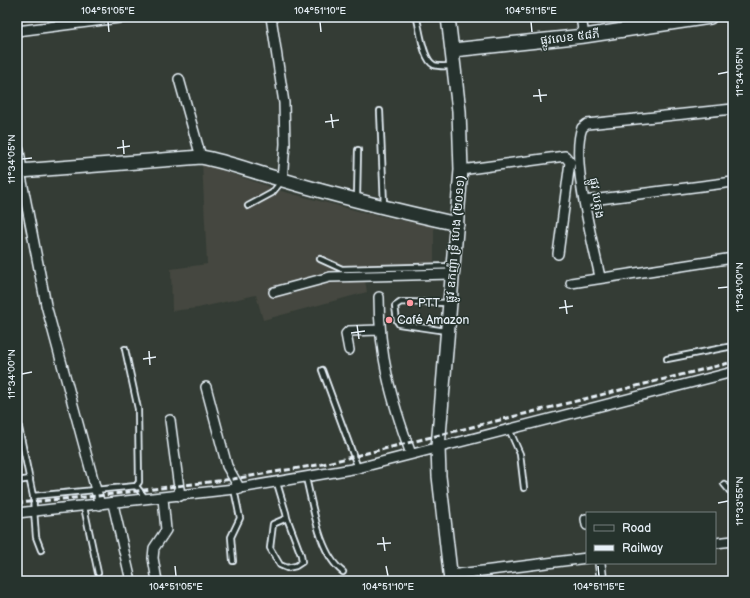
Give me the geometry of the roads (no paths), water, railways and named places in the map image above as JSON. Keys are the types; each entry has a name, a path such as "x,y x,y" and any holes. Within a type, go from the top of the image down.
{"street":[{"path":"17,31 60,22 127,17"},
{"path":"271,17 284,103 285,144 282,180"},
{"name":"ផ្លូវ ឧកញ៉ា ទ្រី ហេង (២០១១)","path":"448,17 459,111 461,170 438,447 439,476 451,578"},
{"path":"582,17 584,36"},
{"name":"ផ្លូវលេខ ៥៨ភី","path":"452,50 584,36 710,17"},
{"path":"179,79 201,157"},
{"name":"ផ្លូវ បេតុង","path":"600,277 584,201 578,153 582,128 587,124 733,108"},
{"path":"17,151 19,172 46,305 100,505"},
{"path":"461,170 565,156 568,158 570,162 558,254"},
{"path":"19,172 201,157 357,200 456,224"},
{"path":"584,201 733,182"},
{"path":"571,283 600,277 733,258"},
{"path":"274,292 330,277 453,270"},
{"path":"379,297 379,330 382,356 392,400 411,454"},
{"path":"350,350 346,334 349,331 379,330"},
{"path":"17,513 113,504 237,489 358,468 733,372"},
{"path":"206,388 227,466 237,489"},
{"path":"170,420 180,496"},
{"path":"157,581 154,548 166,530 164,498"},
{"path":"113,504 131,581"},
{"path":"716,543 733,541"},
{"path":"451,578 586,558"},
{"path":"600,564 602,581"}],"lane":[{"path":"417,19 425,53 429,62 435,66 454,66"},
{"path":"380,111 384,207"},
{"path":"357,200 358,150"},
{"path":"248,206 272,193 282,180"},
{"path":"320,259 342,269 453,270"},
{"path":"448,331 399,324 397,321 395,306 401,302 450,303"},
{"path":"666,359 733,346"},
{"path":"124,349 140,423 138,442 139,482 136,486"},
{"path":"322,370 358,468"},
{"path":"17,418 30,479 36,537 41,550"},
{"path":"509,429 520,454 524,488"},
{"path":"306,478 325,547 335,566 343,572"},
{"path":"17,481 30,479"},
{"path":"277,483 302,562 296,566 286,568 280,565 270,548 273,524 287,518"},
{"path":"724,484 733,496"},
{"path":"32,496 136,486"},
{"path":"136,486 146,500"},
{"path":"233,562 231,536 240,518 237,489"},
{"path":"84,507 98,574"}],"railway":[{"path":"17,503 97,496 233,479 323,464 733,362"}],"place":[{"name":"PTT","path":"410,303"},
{"name":"Café Amazon","path":"389,320"}]}
